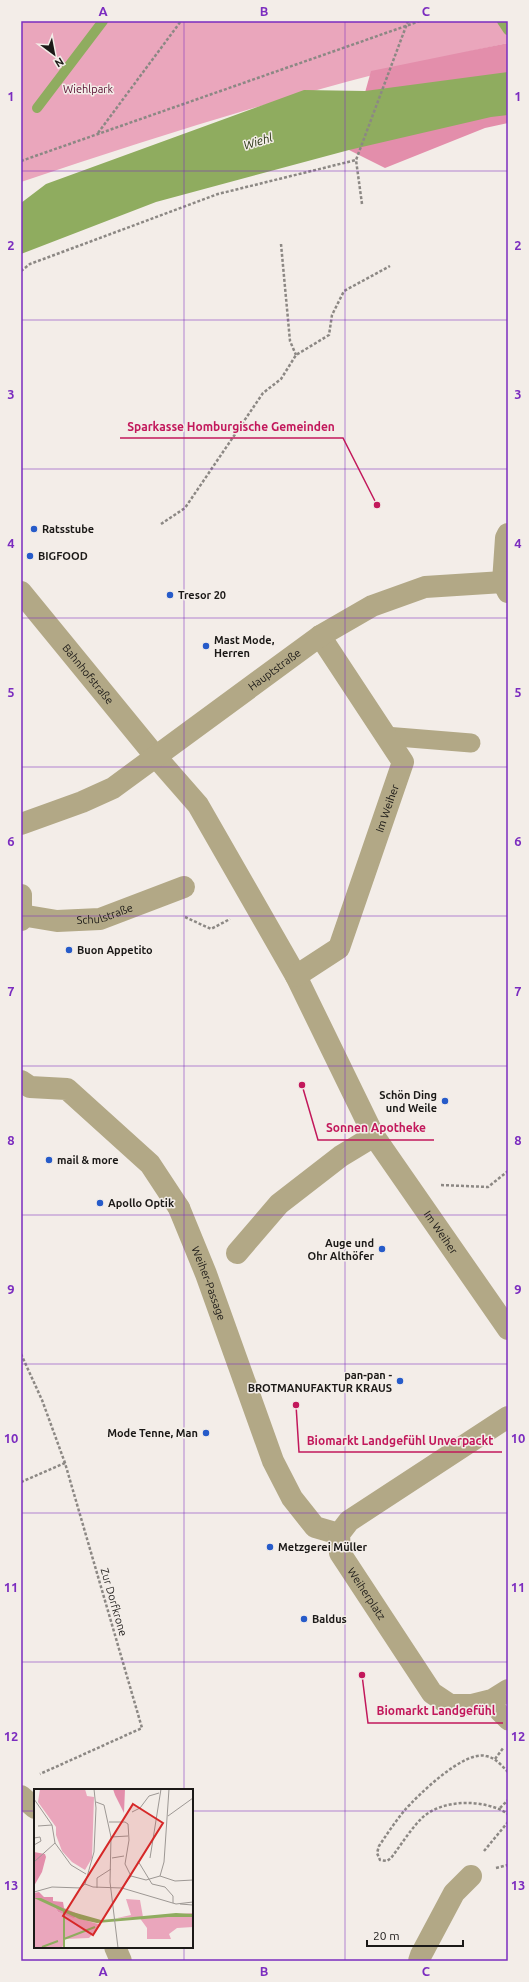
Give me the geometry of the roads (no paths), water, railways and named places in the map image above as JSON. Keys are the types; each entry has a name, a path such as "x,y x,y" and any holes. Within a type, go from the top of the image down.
{"street":[{"name":"Hauptstraße","path":"21,824 82,802 113,788 320,636 372,606 425,587 506,587 506,538 508,534"},
{"name":"Bahnhofstraße","path":"21,592 156,757"},
{"name":"Im Weiher","path":"296,976 339,948 403,762 320,636"},
{"name":"Im Weiher","path":"156,757 198,805 296,976 374,1136 508,1329"},
{"name":"Schulstraße","path":"22,915 57,920 100,918 184,887"},
{"path":"21,895 21,920"},
{"name":"Weiher-Passage","path":"21,1081 30,1087 67,1089 150,1164 179,1208 206,1274 273,1461 292,1498 315,1527 340,1534"},
{"path":"237,1252 279,1204 341,1156 374,1136"},
{"path":"340,1534 349,1521 508,1417"},
{"name":"Weiherplatz","path":"340,1534 340,1553 432,1693 450,1706 472,1705 500,1695"},
{"path":"21,1796 34,1807"},
{"path":"419,1961 454,1893 471,1876"},
{"path":"115,1948 121,1961"}],"lane":[{"path":"385,736 472,743"},
{"path":"500,1695 498,1712 508,1721"}],"water":[{"name":"Wiehl","path":"508,72 508,115 491,117 349,150 156,202 21,254 21,203 46,184 304,90 365,91"}],"waterway":[{"path":"37,108 103,21"},
{"path":"502,21 508,30"}],"place":[{"name":"Sparkasse Homburgische Gemeinden","path":"377,505"},
{"name":"Ratsstube","path":"34,529"},
{"name":"BIGFOOD","path":"30,556"},
{"name":"Tresor 20","path":"170,595"},
{"name":"Mast Mode, Herren","path":"206,646"},
{"name":"Buon Appetito","path":"69,950"},
{"name":"Sonnen Apotheke","path":"302,1085"},
{"name":"Schön Ding und Weile","path":"445,1101"},
{"name":"mail & more","path":"49,1160"},
{"name":"Apollo Optik","path":"100,1203"},
{"name":"Auge und Ohr Althöfer","path":"382,1249"},
{"name":"pan-pan - BROTMANUFAKTUR KRAUS","path":"400,1381"},
{"name":"Biomarkt Landgefühl Unverpackt","path":"296,1405"},
{"name":"Mode Tenne, Man","path":"206,1433"},
{"name":"Metzgerei Müller","path":"270,1547"},
{"name":"Baldus","path":"304,1619"},
{"name":"Biomarkt Landgefühl","path":"362,1675"}],"park label":[{"name":"Wiehlpark","path":"88,89"}]}
